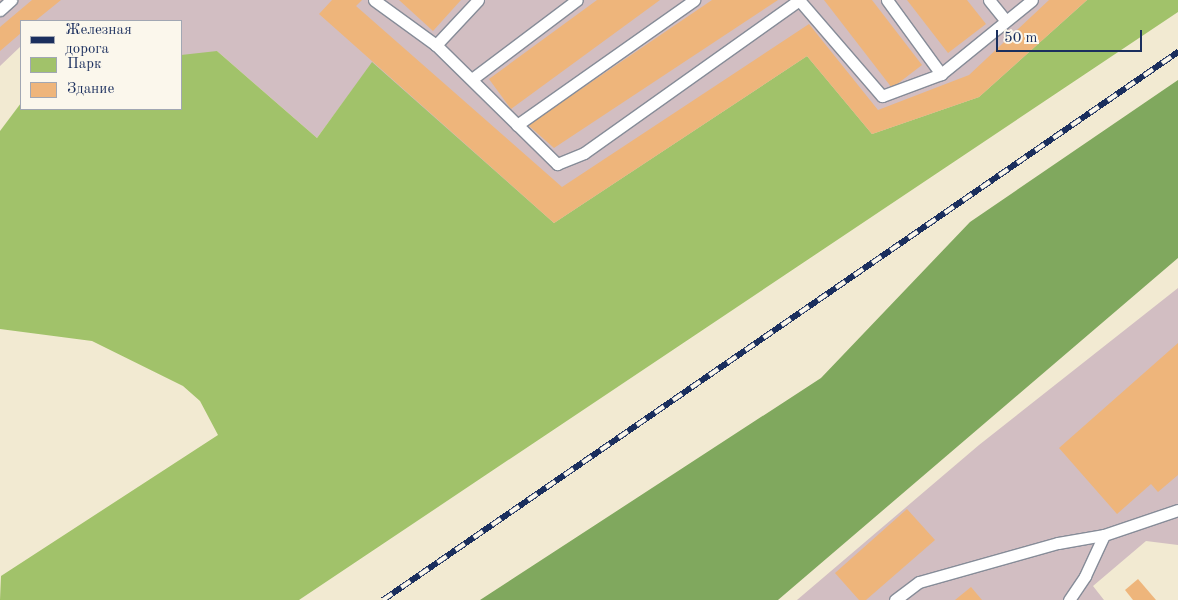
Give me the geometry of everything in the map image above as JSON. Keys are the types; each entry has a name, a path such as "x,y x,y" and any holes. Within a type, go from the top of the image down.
{"lane":[{"path":"0,10 11,0"},
{"path":"374,0 436,44 557,164 584,153 799,0 882,96 941,74 1005,20 1032,0"},
{"path":"436,44 478,0"},
{"path":"472,79 577,0"},
{"path":"517,125 694,0"},
{"path":"887,0 941,74"},
{"path":"990,0 1005,20"},
{"path":"895,600 919,582 1058,543 1104,535 1178,510"},
{"path":"1069,600 1085,576 1104,535"}],"shaded area":[{"path":"0,0 1087,0 979,97 872,134 807,56 554,223 372,63 317,138 217,51 182,101 182,20 20,20 20,47 0,66"},
{"path":"1178,288 1178,545 1146,541 1093,586 1104,600 797,600 979,445"}],"green space":[{"path":"1087,0 1178,0 1178,12 299,600 0,600 1,576 218,435 200,401 183,386 92,341 0,329 0,131 20,104 20,110 182,110 182,55 217,51 317,138 372,62 554,223 807,56 872,134 979,97"},
{"path":"1178,80 1178,258 778,600 480,600 821,378 970,222"}],"building":[{"path":"32,0 61,0 36,20 20,20 20,34 0,51 0,27"},
{"path":"332,0 362,0 356,6 562,187 809,24 878,110 969,75 1049,0 1087,0 979,97 872,134 807,56 554,223 319,14"},
{"path":"399,0 461,0 433,31"},
{"path":"597,0 660,0 511,109 489,79"},
{"path":"712,0 778,0 554,148 528,125"},
{"path":"824,0 872,0 922,65 892,88"},
{"path":"907,0 967,0 986,24 948,53"},
{"path":"1178,343 1178,475 1158,492 1151,484 1117,514 1059,448"},
{"path":"907,509 935,540 866,600 859,600 835,573"},
{"path":"1138,579 1156,600 1133,600 1125,590"},
{"path":"971,587 982,600 955,600"}],"railway":[{"path":"383,600 1178,52"}]}
